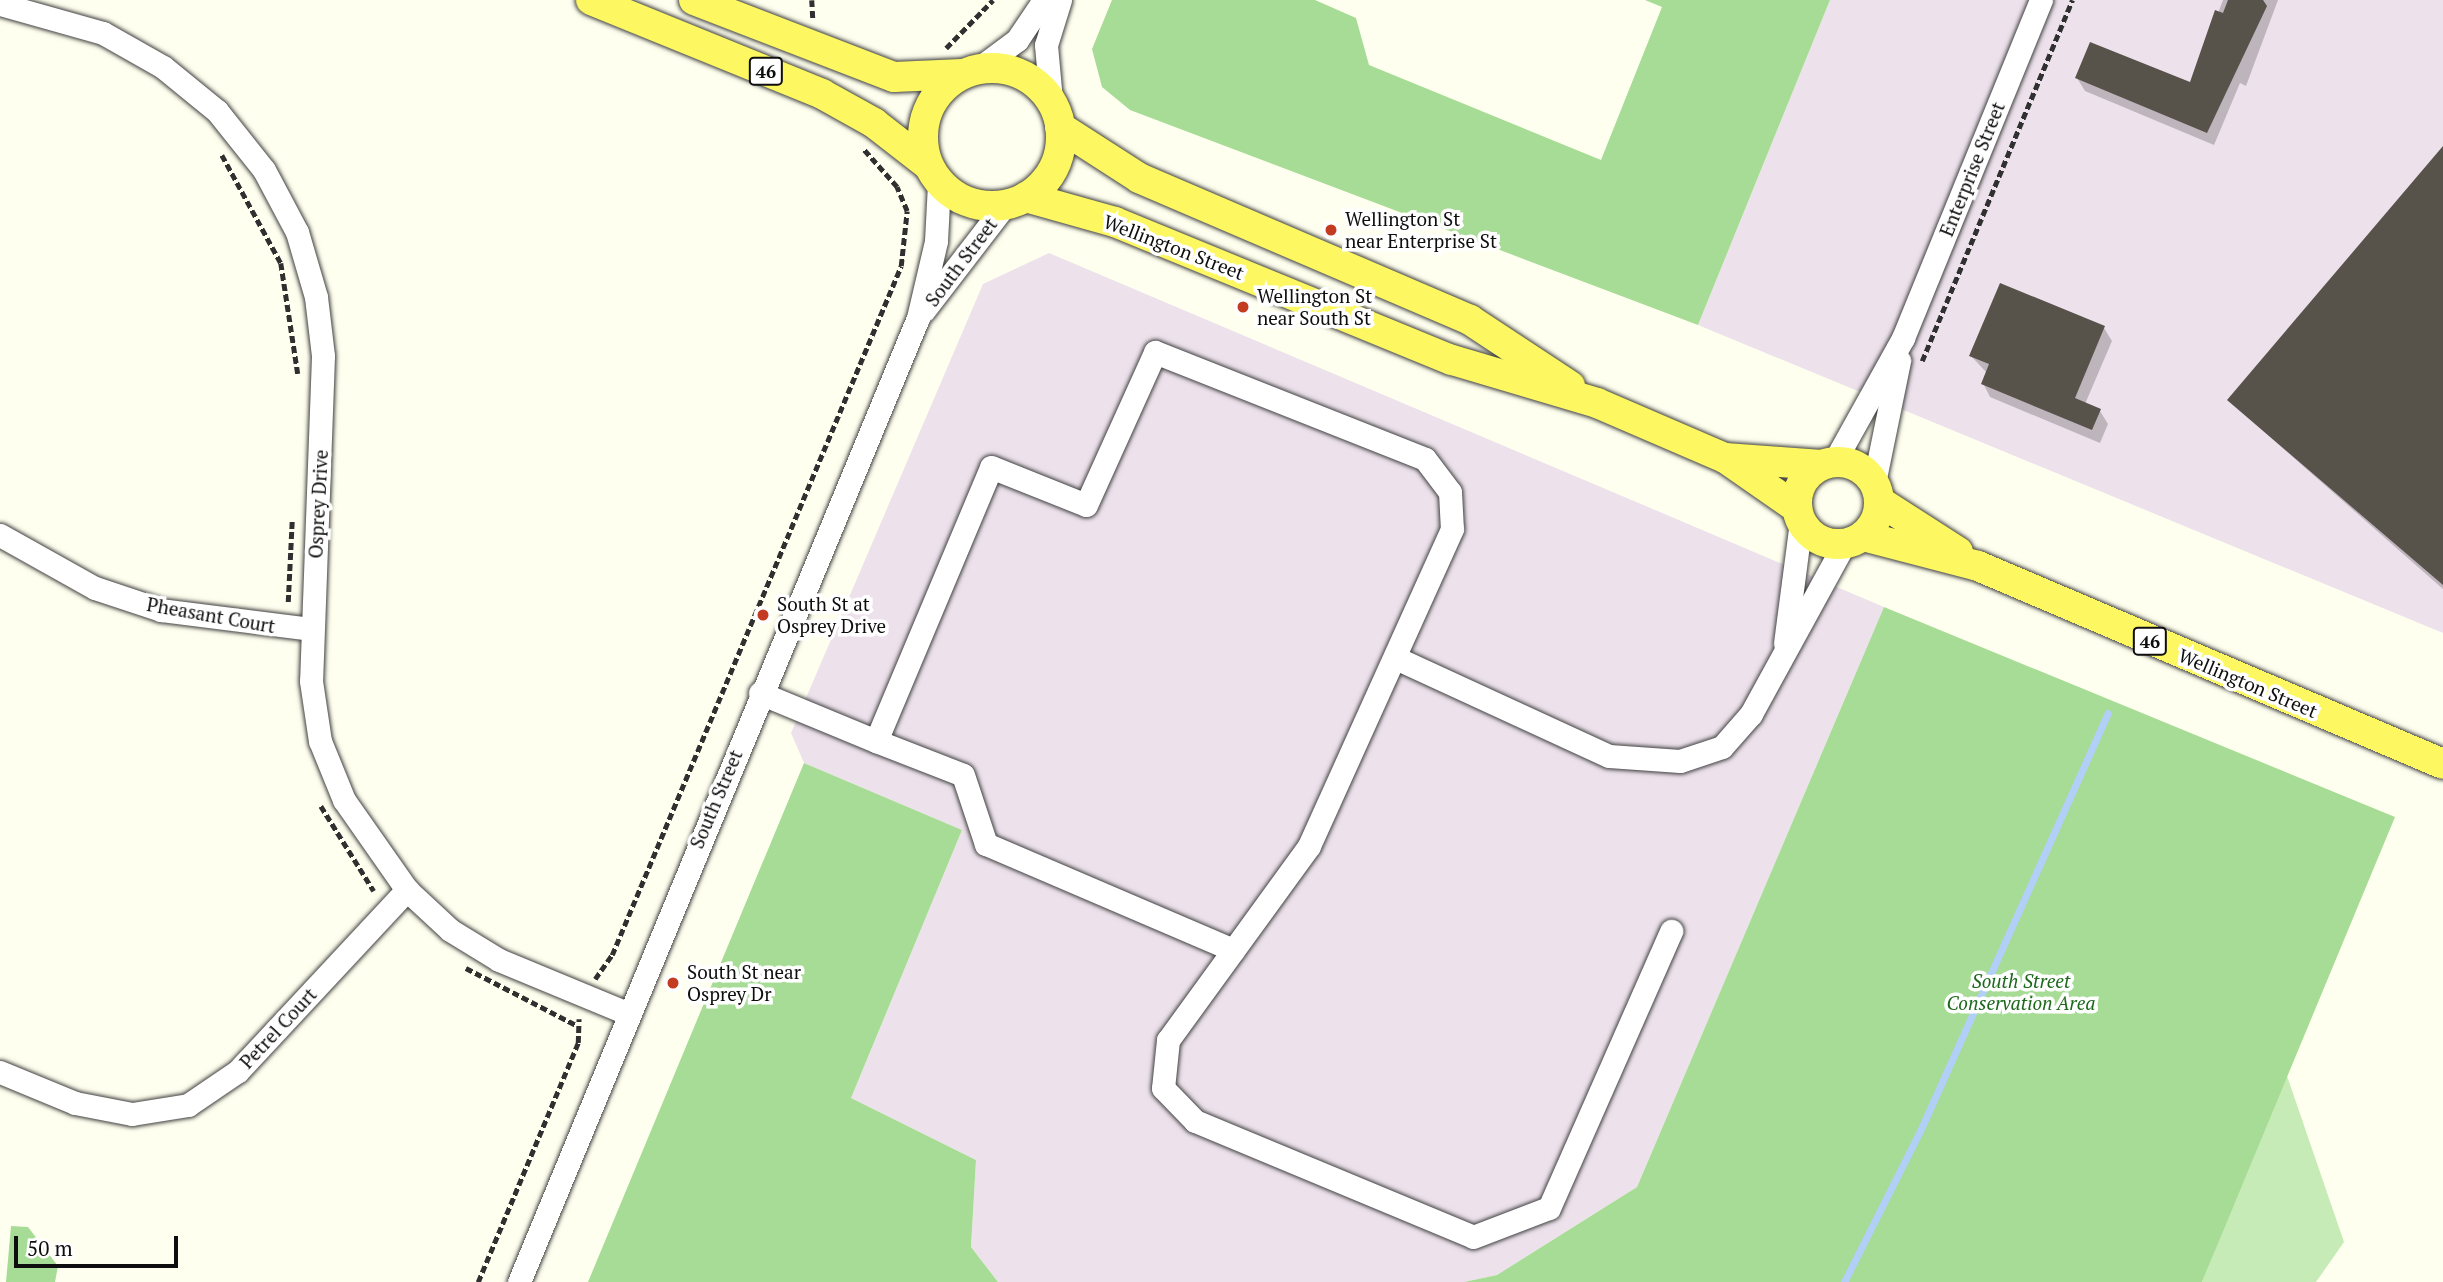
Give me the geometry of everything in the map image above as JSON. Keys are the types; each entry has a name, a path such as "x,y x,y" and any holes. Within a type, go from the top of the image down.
{"main road":[{"name":"Wellington Street","path":"591,0 822,94 874,123 934,174 981,206 1015,201 1115,222 1452,360 1597,403 1725,458 1799,515"},
{"name":"Wellington Street","path":"694,0 894,77 970,71 1025,75 1055,113 1139,178 1470,320 1597,403"},
{"path":"934,174 925,118 934,99 970,71"},
{"path":"1015,201 1053,169 1055,113"},
{"name":"Wellington Street","path":"1725,458 1828,463"},
{"path":"1799,515 1802,482 1828,463"},
{"name":"46","path":"1828,463 1857,467 1876,492"},
{"name":"Wellington Street","path":"1876,492 1978,566"},
{"path":"1853,540 1876,492"},
{"name":"46","path":"1799,515 1819,540 1853,540"},
{"name":"Wellington Street","path":"1853,540 1978,566 2443,764"}],"street":[{"path":"970,71 1017,40 1044,0"},
{"path":"1055,113 1046,45 1060,0"},
{"name":"Enterprise Street","path":"1828,463 1903,338 2041,0"},
{"name":"Osprey Drive","path":"0,4 103,33 163,67 217,111 264,170 297,232 316,297 323,356 311,629 320,741 344,800 407,890 450,930 499,960 627,1013"},
{"name":"South Street","path":"519,1282 627,1013 918,318 936,241 934,174"},
{"name":"South Street","path":"918,318 1015,201"},
{"name":"Enterprise Street","path":"1876,492 1903,338"},
{"path":"876,741 991,467 1086,505 1155,352 1425,459 1450,492 1452,529 1398,659 1309,846 1168,1040 1163,1088 1195,1121 1473,1237 1549,1208 1671,931"},
{"path":"1783,657 1799,515"},
{"name":"Pheasant Court","path":"0,535 95,588 161,610 311,629"},
{"path":"1398,659 1609,756 1680,761 1722,747 1751,714 1853,540"},
{"path":"760,693 962,775 986,844 1233,950"},
{"name":"Petrel Court","path":"0,1072 75,1103 132,1114 188,1104 238,1071 407,890"}],"path":[{"path":"812,0 812,22 822,27"},
{"path":"936,52 993,0"},
{"path":"1920,366 2072,0"},
{"path":"217,146 281,263 299,384"},
{"path":"595,979 612,956 901,266 907,211 897,187 860,146"},
{"path":"288,602 293,507"},
{"path":"478,1282 578,1043 579,1019"}],"shaded area":[{"path":"1830,0 2443,0 2443,633 1698,325"},
{"path":"1049,253 1884,607 1637,1187 1497,1275 1464,1282 998,1282 971,1247 976,1160 851,1098 962,830 804,763 791,733 983,284"}],"green space":[{"path":"1112,0 1315,0 1356,18 1369,65 1601,160 1662,7 1645,0 1830,0 1698,325 1130,110 1102,87 1092,49"},
{"name":"South Street Conservation Area","path":"1884,607 2395,817 2202,1282 1464,1282 1497,1275 1637,1187"},
{"path":"804,763 962,830 851,1098 976,1160 971,1247 998,1282 588,1282"},
{"path":"2286,1073 2344,1242 2316,1282 2202,1282"},
{"path":"11,1226 28,1227 58,1266 55,1282 6,1282"}],"building":[{"path":"2228,0 2263,0 2267,6 2207,133 2075,78 2090,42 2190,82 2215,10 2223,13"},
{"path":"2443,146 2443,585 2227,400"},
{"path":"2000,283 2105,326 2075,398 2101,409 2092,430 1981,384 1989,364 1969,356"}],"waterway":[{"path":"1844,1282 1920,1131 2108,713"}],"place":[{"name":"Wellington St near Enterprise St","path":"1331,230"},
{"name":"Wellington St near South St","path":"1243,307"},
{"name":"South St at Osprey Drive","path":"763,615"},
{"name":"South St near Osprey Dr","path":"673,983"}]}
